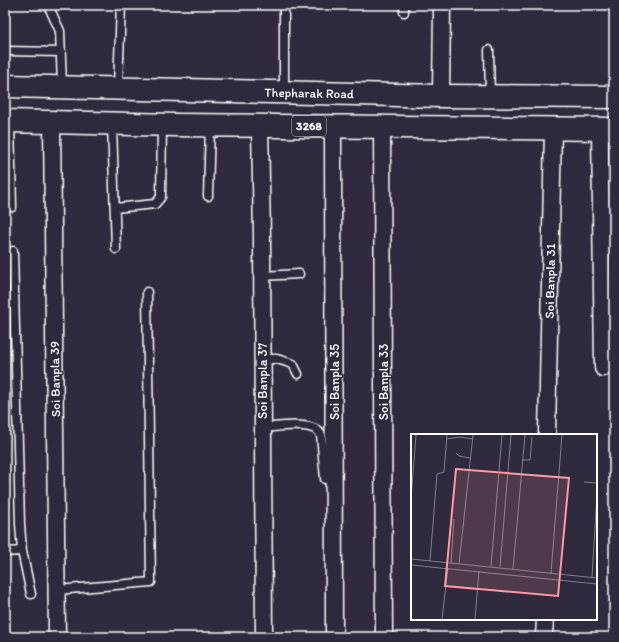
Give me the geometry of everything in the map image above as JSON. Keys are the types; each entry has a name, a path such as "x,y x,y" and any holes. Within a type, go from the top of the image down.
{"main road":[{"name":"Thepharak Road","path":"5,86 441,96 614,97"},
{"name":"3268","path":"8,121 210,126 607,129"}],"street":[{"path":"441,96 442,5"},
{"name":"Soi Banpla 39","path":"52,122 57,637"},
{"name":"Soi Banpla 37","path":"260,126 264,637"},
{"name":"Soi Banpla 35","path":"333,126 334,637"},
{"name":"Soi Banpla 33","path":"382,127 384,637"},
{"name":"Soi Banpla 31","path":"547,434 553,128"},
{"path":"603,368 607,129"},
{"path":"544,620 544,637"}],"lane":[{"path":"48,5 60,31 62,87"},
{"path":"118,88 120,5"},
{"path":"284,5 284,92"},
{"path":"489,50 490,96"},
{"path":"5,51 61,52"},
{"path":"8,121 8,171 12,207"},
{"path":"112,123 116,249"},
{"path":"115,208 156,204 159,201 161,197 162,125"},
{"path":"208,196 210,126"},
{"path":"13,251 22,551 31,594"},
{"path":"262,276 299,274"},
{"path":"57,590 151,582 147,292"},
{"path":"262,358 277,359 293,364 298,374"},
{"path":"262,428 303,426 319,430 321,435 326,479"},
{"path":"5,552 22,551"}]}
